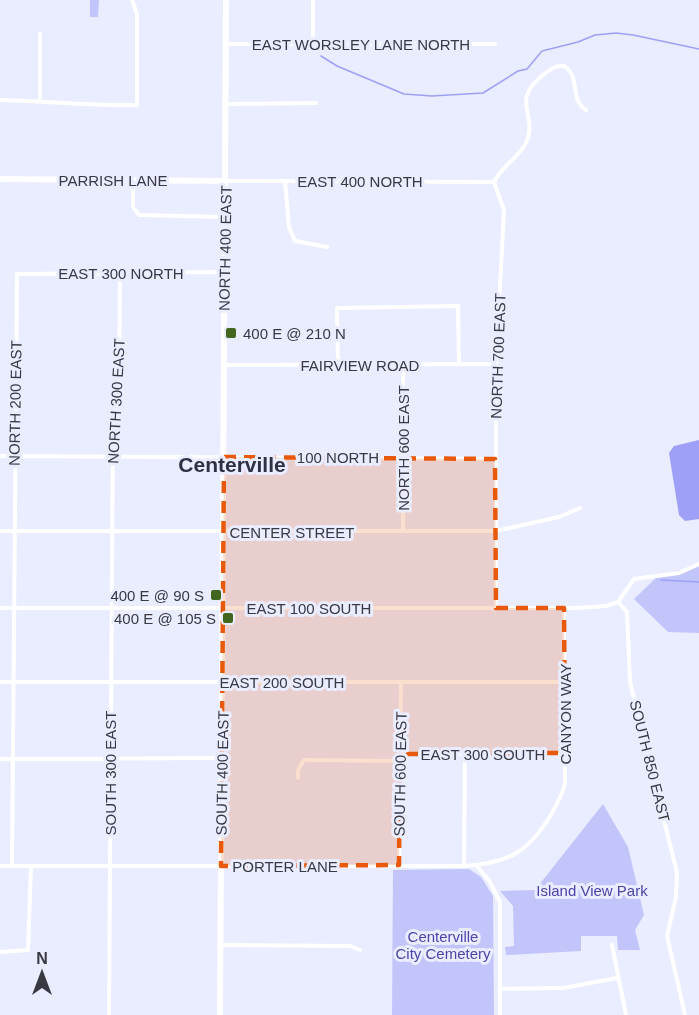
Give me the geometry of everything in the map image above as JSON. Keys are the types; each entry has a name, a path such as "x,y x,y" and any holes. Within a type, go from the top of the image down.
{"street":[{"path":"0,100 67,101 90,106 137,105 137,14 132,0"},
{"name":"NORTH 400 EAST","path":"224,532 226,0"},
{"path":"313,0 313,44"},
{"path":"40,34 40,101"},
{"name":"EAST WORSLEY LANE NORTH","path":"227,44 495,44"},
{"path":"494,182 528,140 526,97 528,89 553,67 564,66 571,71 578,102 586,110"},
{"path":"226,104 316,103"},
{"name":"PARRISH LANE","path":"0,179 226,181"},
{"path":"133,180 135,212 144,216 225,217"},
{"name":"EAST 400 NORTH","path":"226,181 494,182"},
{"path":"285,181 289,227 295,241 327,247"},
{"name":"NORTH 700 EAST","path":"494,182 504,210 496,364 496,608"},
{"name":"NORTH 300 EAST","path":"111,531 113,419 119,393 120,272"},
{"name":"EAST 300 NORTH","path":"17,274 225,273"},
{"name":"NORTH 200 EAST","path":"12,866 17,274"},
{"path":"338,364 337,308 458,306 459,364"},
{"name":"NORTH 600 EAST","path":"403,364 403,531"},
{"name":"FAIRVIEW ROAD","path":"225,365 496,364"},
{"name":"100 NORTH","path":"0,456 495,459"},
{"name":"CENTER STREET","path":"0,531 496,531 559,517 580,508"},
{"name":"SOUTH 300 EAST","path":"109,1015 111,531"},
{"name":"SOUTH 400 EAST","path":"220,1015 224,532"},
{"path":"618,602 634,579 679,573 699,564"},
{"name":"EAST 100 SOUTH","path":"0,608 564,608 606,606 618,602"},
{"name":"SOUTH 850 EAST","path":"618,602 627,612 630,682 677,873 676,897 667,936 685,1015"},
{"name":"CANYON WAY","path":"550,816 563,794 564,608"},
{"name":"EAST 200 SOUTH","path":"0,682 565,682"},
{"name":"SOUTH 600 EAST","path":"399,865 401,682"},
{"name":"EAST 300 SOUTH","path":"400,754 565,753"},
{"path":"464,866 465,754"},
{"path":"0,759 222,759"},
{"path":"298,778 298,770 304,760 400,761"},
{"name":"PORTER LANE","path":"0,866 476,865 506,859 522,850 534,839 550,816"},
{"path":"476,865 490,882 500,902 500,1015"},
{"path":"0,952 28,950 31,866"},
{"path":"220,945 350,946 360,950"},
{"path":"612,945 626,1015"},
{"path":"500,989 563,988 617,978"}],"highlighted area":[{"path":"224,457 495,459 496,608 564,608 565,753 400,754 399,865 221,866"}],"green space":[{"path":"90,0 99,0 98,17 90,17"},
{"path":"699,565 699,633 668,632 634,599 657,577"},
{"name":"Island View Park","path":"603,804 628,847 644,915 635,930 640,950 618,950 617,936 581,936 581,951 506,955 505,947 514,946 513,906 500,891 535,890"},
{"name":"Centerville City Cemetery","path":"469,869 481,877 493,896 494,1015 392,1015 393,870"}],"water":[{"path":"699,440 699,519 685,521 679,515 669,453 674,446"}],"waterway":[{"path":"321,56 337,66 404,94 432,96 483,93 518,71 527,69 542,51 595,35 616,33 633,35 699,49"},
{"path":"661,580 699,582"}],"place":[{"name":"400 E @ 210 N","path":"231,333"},
{"name":"400 E @ 90 S","path":"216,595"},
{"name":"400 E @ 105 S","path":"228,618"}],"district":[{"name":"Centerville","path":"232,464"}]}
